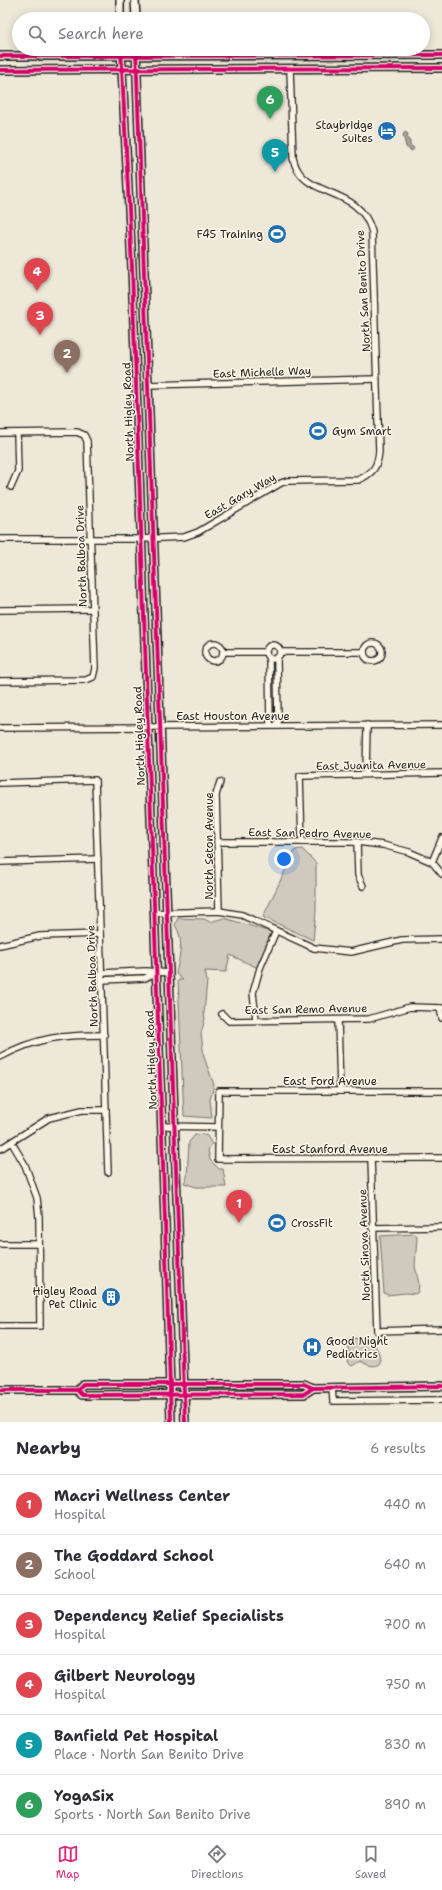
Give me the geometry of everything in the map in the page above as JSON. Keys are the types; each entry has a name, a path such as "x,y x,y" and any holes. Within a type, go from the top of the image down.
{"main road":[{"path":"120,0 120,12"},
{"path":"135,0 136,12"},
{"path":"430,55 442,55"},
{"path":"0,56 12,56"},
{"name":"North Higley Road","path":"121,56 136,385 160,726 185,1422"},
{"name":"North Higley Road","path":"137,56 148,385 148,726 171,1422"},
{"path":"290,56 290,69"},
{"path":"0,70 442,68"},
{"path":"129,223 143,222"},
{"path":"136,385 148,385"},
{"path":"165,1220 178,1220"},
{"path":"0,1390 77,1390 83,1384 304,1384 313,1388 442,1386"},
{"path":"77,1390 82,1395 304,1394 313,1388"}],"street":[{"name":"North San Benito Drive","path":"290,69 293,158 296,167 309,182 355,204 364,213 372,232 378,463 368,476"},
{"name":"East Michelle Way","path":"148,385 376,379"},
{"name":"North Balboa Drive","path":"0,681 86,680 93,677 91,539 87,441 84,434 77,432 18,433"},
{"path":"0,433 18,433 18,471 11,487"},
{"name":"East Gary Way","path":"0,539 147,539 184,537 193,535 287,481 358,480 368,476"},
{"path":"0,610 92,609"},
{"path":"265,652 267,648 273,644 277,646 280,652"},
{"path":"222,652 265,652"},
{"path":"265,652 269,659 270,726"},
{"path":"280,652 364,652"},
{"path":"278,726 277,658 280,652"},
{"path":"269,659 277,658"},
{"path":"366,774 367,725"},
{"name":"East Houston Avenue","path":"0,728 442,725"},
{"name":"East Juanita Avenue","path":"302,842 300,776 442,773"},
{"name":"North Balboa Drive","path":"0,783 95,780 108,1172"},
{"name":"North Seton Avenue","path":"219,911 216,795 220,782"},
{"path":"432,862 442,838"},
{"name":"East San Pedro Avenue","path":"217,842 357,842 383,845 409,852 432,862 442,874"},
{"path":"357,842 358,875 363,886"},
{"path":"0,862 98,859"},
{"path":"154,912 219,911 242,916 314,948 351,952 402,940 442,939"},
{"path":"256,1019 253,993 260,968 276,931"},
{"path":"0,945 40,936 100,934"},
{"path":"102,973 146,971 169,973"},
{"path":"102,980 145,978 156,973"},
{"name":"East San Remo Avenue","path":"222,1014 229,1021 256,1019 369,1019 410,1007 441,1008 442,1018"},
{"path":"338,1020 340,1091"},
{"path":"0,1057 20,1046 60,1035 104,1035"},
{"name":"East Ford Avenue","path":"218,1127 218,1092 442,1091"},
{"path":"0,1149 12,1143 34,1126 49,1118 82,1110 106,1110"},
{"path":"162,1126 218,1127"},
{"name":"East Stanford Avenue","path":"218,1127 218,1159 442,1158"},
{"path":"0,1326 40,1326 39,1217 37,1198 25,1164 12,1143"},
{"name":"North Sinova Avenue","path":"371,1158 372,1228 377,1331 442,1330"},
{"path":"372,1228 442,1227"},
{"path":"0,1244 39,1244"},
{"path":"332,1388 333,1401 442,1400"}],"shaded area":[{"path":"405,132 408,134 407,138 410,141 410,145 414,148 412,151 406,147 403,135"},
{"path":"302,849 316,863 316,912 313,940 263,917 295,850"},
{"path":"178,918 204,919 210,922 224,918 271,932 258,968 230,955 226,972 205,971 207,981 204,1013 205,1019 201,1033 204,1057 214,1085 210,1100 212,1118 184,1116 178,980 183,980 176,974 181,943 175,925"},
{"path":"202,1134 207,1136 212,1144 208,1150 210,1160 219,1169 223,1169 226,1187 196,1187 184,1183 187,1177 189,1142 195,1135"},
{"path":"414,1234 417,1237 415,1266 419,1284 418,1292 415,1294 406,1293 387,1295 384,1293 380,1236"},
{"path":"362,1338 370,1341 378,1350 380,1363 378,1365 370,1365 360,1361 352,1366 347,1362 349,1352 346,1339"}],"cycle path":[{"path":"430,55 442,55"},
{"path":"0,56 12,56"},
{"path":"121,56 132,268 171,1422"},
{"path":"136,56 185,1422"},
{"path":"0,70 442,68"},
{"path":"77,1390 83,1384 304,1384 313,1388 442,1386"},
{"path":"0,1390 77,1390 82,1395 304,1394 313,1388"}],"place":[{"name":"YogaSix","path":"270,119"},
{"name":"Staybridge Suites","path":"387,131"},
{"name":"Banfield Pet Hospital","path":"275,172"},
{"name":"F45 Training","path":"277,234"},
{"name":"Gilbert Neurology","path":"37,291"},
{"name":"Dependency Relief Specialists","path":"40,335"},
{"name":"The Goddard School","path":"67,373"},
{"name":"Gym Smart","path":"318,431"},
{"name":"Macri Wellness Center","path":"239,1223"},
{"name":"CrossFit","path":"277,1223"},
{"name":"Higley Road Pet Clinic","path":"111,1297"},
{"name":"Good Night Pediatrics","path":"312,1347"}]}
